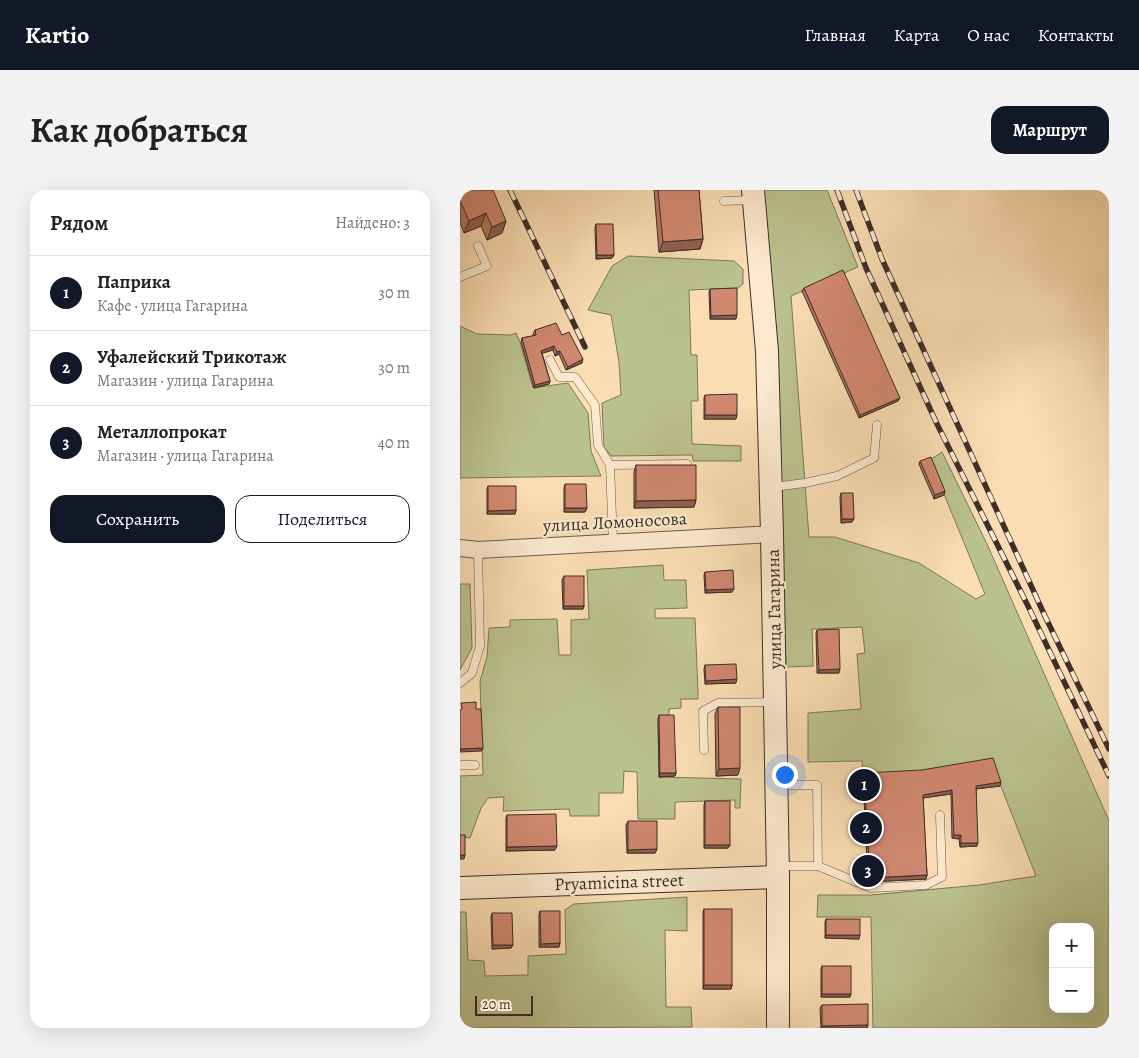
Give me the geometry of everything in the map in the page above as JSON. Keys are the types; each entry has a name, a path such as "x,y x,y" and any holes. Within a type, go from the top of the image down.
{"street":[{"name":"улица Гагарина","path":"753,195 766,351 771,488 777,785 778,1028"},
{"name":"улица Ломоносова","path":"460,548 478,550 772,534"},
{"name":"Pryamicina street","path":"460,888 778,871"}],"lane":[{"path":"724,202 753,195"},
{"path":"460,277 487,266 478,246"},
{"path":"550,360 559,377 575,377 595,405 598,445 610,465 613,542"},
{"path":"771,488 837,476 874,458 878,425"},
{"path":"610,465 687,464"},
{"path":"460,683 472,672 480,646 478,550"},
{"path":"704,750 704,711 718,702 775,702"},
{"path":"460,765 475,765"},
{"path":"777,785 817,785 818,866"},
{"path":"778,871 818,866 871,888 926,885 942,877 940,815"}],"green space":[{"path":"763,190 827,190 858,267 791,296 809,537 835,537 919,563 976,599 985,594 930,460 942,452 987,544 1109,821 1109,1028 873,1028 871,917 817,917 818,895 871,895 979,885 1036,876 991,761 920,774 863,776 862,761 808,762 808,713 861,709 857,654 865,653 862,627 812,629 813,666 786,667 779,405"},
{"path":"628,256 734,261 743,269 743,284 738,288 689,290 691,355 697,355 698,401 691,401 692,444 741,446 741,461 693,461 692,455 611,456 604,447 602,403 621,395 619,362 611,315 588,310 612,266"},
{"path":"460,326 477,334 511,335 516,333 533,388 568,383 588,413 591,451 601,476 460,478"},
{"path":"663,565 664,580 686,580 687,608 655,609 655,618 695,618 698,699 681,699 681,708 669,709 669,718 658,719 659,777 741,779 740,808 735,808 735,800 675,802 675,819 638,819 637,772 624,771 623,793 599,793 599,816 570,816 569,809 503,811 504,797 488,798 481,808 470,838 460,837 460,776 483,775 480,681 487,657 489,628 510,627 510,620 557,619 559,655 571,655 571,620 589,619 587,570"},
{"path":"460,584 470,584 472,648 460,670"},
{"path":"687,897 687,931 665,930 666,1007 691,1007 692,1027 460,1028 460,912 466,912 468,960 484,961 485,976 528,975 528,956 566,954 565,910 574,904"}],"building":[{"path":"460,190 493,190 506,221 492,227 486,213 469,221 460,200"},
{"path":"658,190 699,190 703,239 663,242"},
{"path":"596,224 613,224 614,255 597,255"},
{"path":"843,270 900,398 860,415 804,288"},
{"path":"737,288 737,315 711,316 710,289"},
{"path":"556,323 562,335 569,332 583,359 568,367 560,351 557,352 554,346 541,351 550,381 535,385 522,338 536,335 535,330"},
{"path":"737,394 737,415 705,415 705,395"},
{"path":"931,457 945,491 935,495 920,461"},
{"path":"636,465 696,465 696,500 636,501"},
{"path":"565,484 586,484 587,508 565,508"},
{"path":"488,486 516,486 516,510 488,511"},
{"path":"841,493 853,493 854,519 842,519"},
{"path":"733,570 734,589 706,590 705,572"},
{"path":"564,576 584,576 584,606 564,606"},
{"path":"839,629 840,669 819,670 817,630"},
{"path":"736,664 737,679 706,681 705,665"},
{"path":"476,702 476,709 481,709 483,748 460,749 461,703"},
{"path":"718,707 740,707 740,768 719,769"},
{"path":"659,715 674,715 676,773 660,773"},
{"path":"993,758 1001,782 976,786 978,843 961,843 961,835 954,835 952,790 923,795 927,875 870,878 864,773 922,770"},
{"path":"705,801 730,801 730,845 705,845"},
{"path":"556,814 557,846 507,847 507,815"},
{"path":"628,821 657,821 657,849 628,850"},
{"path":"460,835 465,835 465,855 460,855"},
{"path":"704,909 732,909 732,985 704,985"},
{"path":"540,911 560,911 560,943 541,944"},
{"path":"492,913 512,913 513,945 493,945"},
{"path":"826,919 860,919 860,935 826,935"},
{"path":"822,966 851,966 851,994 822,994"},
{"path":"868,1004 868,1025 822,1026 822,1005"}],"railway":[{"path":"510,190 585,347"},
{"path":"837,190 866,268 937,424 1028,606 1109,776"},
{"path":"856,190 882,259 1044,614 1109,749"}],"place":[{"name":"Паприка","path":"864,785"},
{"name":"Уфалейский Трикотаж","path":"866,828"},
{"name":"Металлопрокат","path":"868,871"}]}
